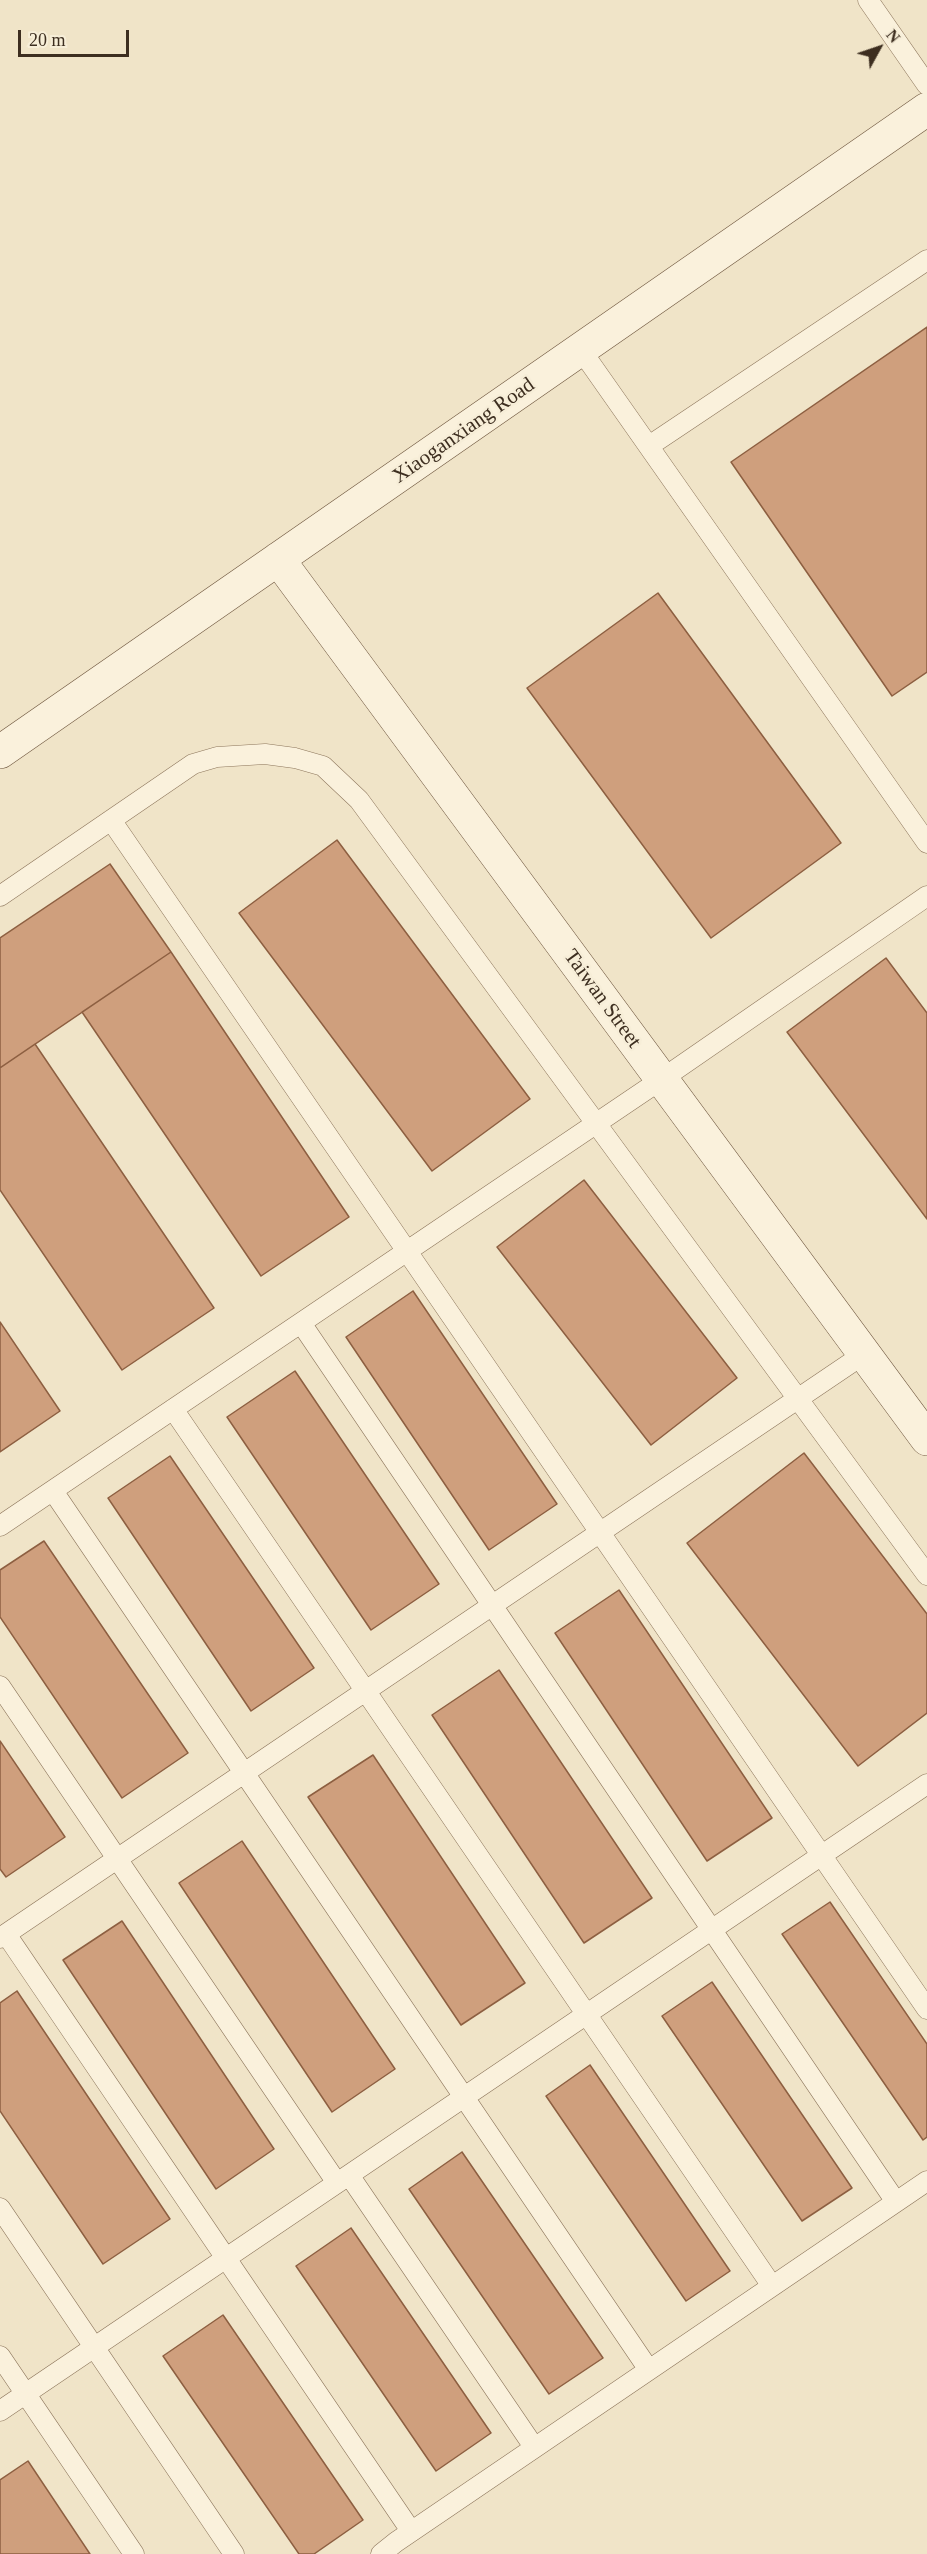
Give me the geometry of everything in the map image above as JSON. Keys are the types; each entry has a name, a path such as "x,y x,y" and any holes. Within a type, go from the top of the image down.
{"main road":[{"name":"Xiaoganxiang Road","path":"0,752 580,350 926,105"},
{"name":"Taiwan Street","path":"278,559 927,1438"}],"lane":[{"path":"868,0 926,105"},
{"path":"649,446 927,260"},
{"path":"580,350 927,843"},
{"path":"0,896 193,764 217,757 265,754 295,758 323,766 359,800 927,1575"},
{"path":"111,820 927,2009"},
{"path":"0,1526 596,1124 927,896"},
{"path":"301,1323 896,2202"},
{"path":"411,2531 226,2258 3,1936 864,1354"},
{"path":"173,1409 772,2286"},
{"path":"53,1491 649,2370"},
{"path":"0,1686 117,1859 534,2448"},
{"path":"0,2411 927,1784"},
{"path":"381,2554 411,2531 927,2181"},
{"path":"0,2208 234,2554"},
{"path":"0,2356 134,2554"}],"building":[{"path":"927,327 927,672 892,696 731,462"},
{"path":"658,593 841,843 711,938 527,688"},
{"path":"337,840 530,1099 432,1171 239,913"},
{"path":"110,864 171,952 0,1068 0,938"},
{"path":"171,952 349,1217 261,1276 82,1012"},
{"path":"886,958 927,1013 927,1219 787,1032"},
{"path":"35,1044 214,1308 122,1370 0,1190 0,1068"},
{"path":"584,1180 737,1378 651,1445 497,1247"},
{"path":"413,1291 557,1504 489,1550 346,1337"},
{"path":"0,1322 60,1411 0,1452"},
{"path":"295,1371 439,1584 371,1630 227,1417"},
{"path":"804,1453 927,1614 927,1713 858,1766 687,1543"},
{"path":"170,1456 314,1668 251,1711 108,1498"},
{"path":"44,1541 188,1753 122,1798 0,1617 0,1570"},
{"path":"619,1590 772,1818 707,1861 555,1633"},
{"path":"499,1670 652,1898 584,1943 432,1715"},
{"path":"0,1741 65,1837 6,1877 0,1869"},
{"path":"373,1755 525,1983 461,2025 308,1797"},
{"path":"242,1841 395,2069 332,2112 179,1883"},
{"path":"830,1902 927,2044 927,2137 923,2140 782,1934"},
{"path":"122,1921 274,2149 216,2189 63,1960"},
{"path":"712,1982 852,2188 802,2221 662,2016"},
{"path":"17,1991 170,2219 103,2264 0,2111 0,2003"},
{"path":"590,2065 730,2271 686,2301 546,2096"},
{"path":"462,2152 603,2358 549,2394 409,2189"},
{"path":"351,2228 491,2433 436,2471 296,2266"},
{"path":"223,2315 363,2520 314,2554 299,2554 163,2356"},
{"path":"28,2461 90,2554 0,2554 0,2480"}]}
